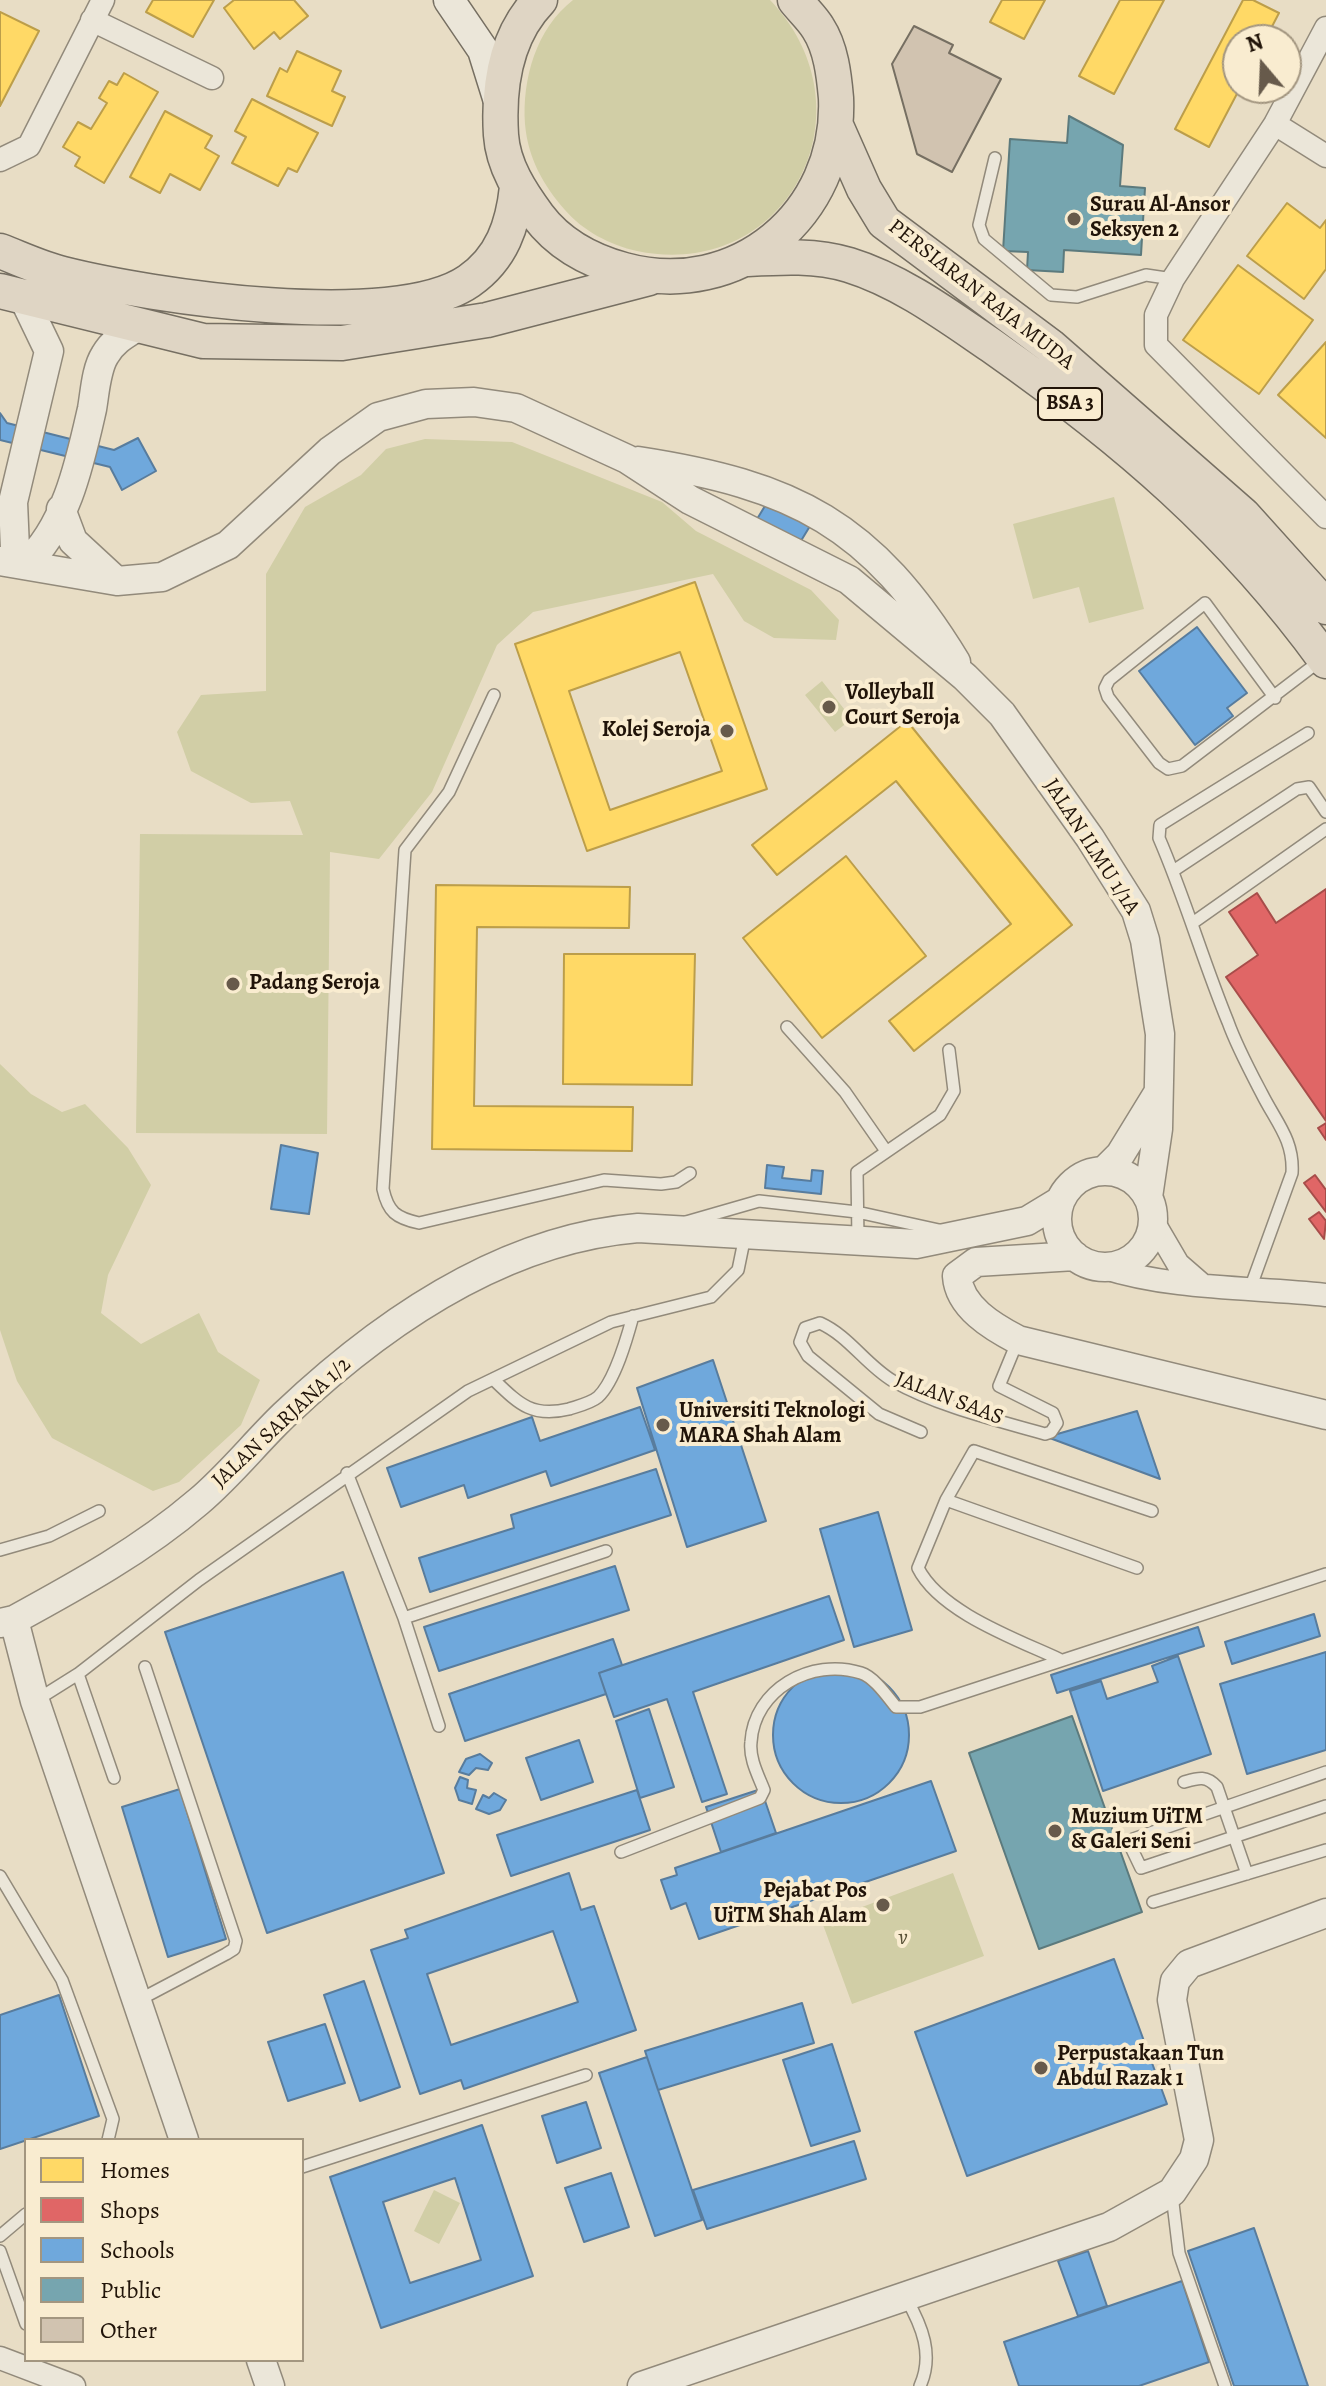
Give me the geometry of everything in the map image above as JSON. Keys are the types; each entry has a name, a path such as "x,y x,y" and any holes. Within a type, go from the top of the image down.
{"main road":[{"path":"449,0 483,50 498,98 501,144 517,187 550,232 596,263 650,277"},
{"path":"498,98 509,51 540,0"},
{"path":"12,295 203,341 342,343 487,320 650,277 700,275 747,259 790,227 821,183 837,128 834,72 817,14 795,0"},
{"name":"PERSIARAN RAJA MUDA","path":"837,128 864,189 884,222 1050,346 1243,515 1326,607"},
{"path":"0,251 62,274 209,301 332,308 414,301 468,282 496,256 513,223 517,187"},
{"name":"PERSIARAN RAJA MUDA","path":"747,259 792,257 851,266 902,288 977,336 1138,457 1192,503 1244,557 1325,660"}],"street":[{"path":"0,160 29,146 98,10 212,78"},
{"path":"1326,28 1275,124 1173,279 1156,315 1154,331 1156,345 1326,517"},
{"path":"1275,124 1326,156"},
{"path":"12,295 49,351 7,510 15,549 12,563"},
{"path":"12,563 41,550 61,509 83,449 103,358 115,341 137,327"},
{"path":"12,563 117,581 162,577 228,545 330,451 378,417 426,404 474,402 516,408 627,459 690,500 849,580 965,677"},
{"path":"627,459 707,471 760,488 831,520 872,552 933,624 965,677"},
{"path":"61,509 73,541 83,554 117,581"},
{"name":"JALAN ILMU 1/1A","path":"965,677 1002,714 1090,838 1136,911 1159,1009 1158,1129 1151,1210"},
{"path":"1075,1256 1058,1231 1060,1201 1078,1179 1105,1170 1120,1155 1159,1093"},
{"path":"1105,1170 1135,1181 1178,1264 1202,1285"},
{"name":"JALAN SARJANA 1/2","path":"7,1622 102,1573 199,1502 285,1414 361,1350 459,1283 505,1261 601,1231 667,1229 916,1244 1027,1221 1060,1201"},
{"path":"1102,1267 1115,1266 1137,1255 1145,1246 1151,1210"},
{"path":"1326,1295 1251,1286 1202,1285 1125,1274 1075,1256 976,1262 964,1267 957,1276 963,1297 975,1311 1018,1340 1326,1415"},
{"path":"7,1622 183,2138"},
{"path":"651,2385 903,2294 1109,2227 1172,2192 1185,2178 1199,2140 1172,2000 1175,1981 1189,1964 1326,1913"},
{"path":"0,2358 42,2367 74,2386"},
{"path":"262,2362 270,2386"}],"lane":[{"path":"995,158 979,225 984,239 1051,295 1077,297 1146,275 1173,279"},
{"path":"1275,698 1205,603 1109,680 1105,688 1108,697 1150,752 1168,769 1182,766 1275,698 1325,660"},
{"path":"494,695 449,792 405,850 383,1189 387,1207 398,1218 419,1223 604,1180 661,1184 676,1182 690,1173"},
{"path":"1251,1286 1292,1173 1293,1157 1288,1137 1263,1097 1229,1026 1194,922 1159,838 1160,825 1308,733"},
{"path":"1173,871 1297,789 1309,787 1326,812"},
{"path":"1194,922 1326,829"},
{"path":"787,1027 845,1092 886,1151"},
{"path":"858,1241 857,1172 940,1115 954,1091 949,1050"},
{"name":"JALAN SARJANA 1/2","path":"667,1229 711,1212 759,1201 857,1212 958,1235"},
{"path":"35,1701 78,1674 199,1580 347,1473 468,1391 611,1322 711,1297 738,1270 745,1234"},
{"path":"493,1379 516,1400 546,1414 579,1406 599,1396 622,1353 633,1316"},
{"name":"JALAN SAAS","path":"921,1432 879,1414 808,1356 800,1342 805,1328 820,1323 828,1326 892,1380 935,1398 1045,1434 1056,1428 1053,1413 999,1386 1018,1340"},
{"path":"1059,1659 981,1622 944,1598 918,1568 946,1500 974,1451 1152,1511"},
{"path":"347,1473 404,1618 439,1726"},
{"path":"946,1500 1137,1568"},
{"path":"0,1550 61,1531 99,1511"},
{"path":"404,1618 606,1551"},
{"path":"621,1852 760,1798 764,1790 750,1745 755,1718 767,1696 788,1682 834,1669 863,1673 896,1707 907,1708 1326,1574"},
{"path":"137,2001 226,1954 234,1949 236,1941 145,1667"},
{"path":"78,1674 114,1778"},
{"path":"1326,1772 1133,1839 1129,1843 1137,1867 1326,1806"},
{"path":"1184,1782 1210,1779 1217,1787 1247,1874"},
{"path":"1153,1902 1326,1850"},
{"path":"0,1876 62,1980 113,2119 108,2138"},
{"path":"304,2166 586,2075"},
{"path":"1172,2192 1179,2253 1225,2386"},
{"path":"0,2236 24,2216"},
{"path":"0,2251 24,2318"},
{"path":"903,2294 926,2343 927,2370 920,2386"}],"green space":[{"path":"573,0 770,0 801,44 815,90 814,136 800,179 773,214 736,240 690,254 637,251 617,245 589,231 572,218 543,181 533,160 525,124 525,107 529,73 541,40 549,25"},
{"path":"425,439 512,442 662,502 696,531 811,590 839,620 836,640 774,638 744,621 713,574 533,612 497,645 432,792 379,859 330,852 327,1134 136,1133 140,834 303,835 290,801 251,803 191,771 177,732 201,695 266,691 266,574 305,507 361,475 386,449"},
{"path":"1114,497 1144,609 1089,623 1079,587 1033,599 1013,524"},
{"name":"Volleyball Court Seroja","path":"822,681 852,719 835,732 805,695"},
{"path":"0,1064 31,1094 62,1112 85,1104 128,1148 151,1185 108,1275 101,1313 141,1344 199,1313 218,1352 260,1380 241,1425 179,1482 153,1491 52,1438 17,1381 0,1330"},
{"name":"v","path":"953,1873 984,1956 852,2004 822,1922"},
{"path":"434,2190 460,2203 439,2244 414,2231"}],"building: Homes":[{"path":"153,0 214,0 193,37 146,12"},
{"path":"234,0 294,0 308,16 280,39 274,32 254,49 224,8"},
{"path":"1002,0 1045,0 1024,39 990,22"},
{"path":"1120,0 1164,0 1114,94 1079,76"},
{"path":"1243,0 1253,0 1279,13 1273,24 1230,24"},
{"path":"0,12 39,31 0,106"},
{"path":"1222,40 1222,104 1232,104 1209,147 1175,129"},
{"path":"297,51 341,71 332,91 345,97 332,126 267,96 280,68 287,72"},
{"path":"124,73 158,92 104,183 75,166 80,157 63,147 78,122 91,129 107,103 99,98 109,81 117,85"},
{"path":"252,99 318,133 297,172 288,168 278,186 232,163 246,137 235,131"},
{"path":"165,111 212,136 205,148 219,156 200,190 170,174 160,193 130,177"},
{"path":"1287,203 1320,228 1326,220 1326,269 1304,299 1247,256"},
{"path":"1238,265 1313,320 1259,394 1183,340"},
{"path":"1326,342 1326,438 1278,395"},
{"name":"Kolej Seroja","path":"695,582 767,789 587,851 515,644","holes":["680,652 722,771 610,810 569,691"]},
{"path":"907,721 1072,925 914,1051 889,1021 1011,924 896,781 777,875 752,845"},
{"path":"846,856 926,956 822,1038 743,938"},
{"path":"436,885 630,887 629,928 477,927 474,1106 633,1107 632,1151 432,1149"},
{"path":"564,954 695,954 692,1085 563,1084"}],"building: Shops":[{"path":"1326,889 1326,1121 1226,977 1258,955 1229,912 1257,893 1276,923"},
{"path":"1326,1123 1326,1140 1318,1128"},
{"path":"1315,1175 1326,1190 1326,1212 1304,1183"},
{"path":"1319,1212 1326,1221 1324,1239 1309,1219"}],"building: Schools":[{"path":"0,413 7,423 114,450 138,438 156,471 122,490 110,467 0,440"},
{"path":"768,501 810,526 796,549 754,524"},
{"path":"1197,627 1247,693 1227,708 1233,716 1195,745 1139,671"},
{"path":"281,1145 318,1153 309,1214 271,1209"},
{"path":"767,1165 784,1167 782,1178 811,1181 812,1170 823,1171 821,1194 765,1188"},
{"path":"713,1360 766,1521 687,1547 637,1388"},
{"path":"640,1407 655,1450 551,1486 546,1471 468,1498 464,1485 401,1507 387,1468 532,1417 540,1441"},
{"path":"1137,1411 1160,1479 1047,1437"},
{"path":"656,1469 671,1515 430,1592 419,1558 514,1528 511,1515"},
{"path":"878,1512 912,1630 854,1647 820,1529"},
{"path":"615,1566 629,1610 439,1671 424,1627"},
{"path":"343,1572 444,1873 267,1933 165,1632"},
{"path":"829,1596 844,1640 693,1692 727,1794 702,1802 667,1699 614,1717 599,1673"},
{"path":"1314,1614 1320,1636 1232,1664 1225,1642"},
{"path":"1198,1627 1204,1646 1057,1693 1051,1675"},
{"path":"613,1639 622,1665 599,1673 606,1694 465,1741 449,1694"},
{"path":"1326,1652 1326,1750 1247,1774 1220,1684"},
{"path":"1178,1656 1211,1754 1103,1791 1070,1691 1101,1681 1107,1699 1158,1682 1152,1666"},
{"path":"841,1667 867,1673 889,1687 903,1709 909,1735 903,1761 889,1783 867,1797 841,1803 815,1797 793,1783 779,1761 773,1735 779,1709 793,1687 815,1673"},
{"path":"649,1709 674,1787 640,1798 616,1721"},
{"path":"579,1740 593,1782 541,1800 526,1758"},
{"path":"480,1754 492,1763 488,1770 476,1768 469,1775 459,1772 466,1759"},
{"path":"460,1777 468,1780 467,1788 476,1790 472,1804 459,1800 455,1788"},
{"path":"931,1781 956,1851 699,1939 686,1903 671,1909 661,1880 677,1875 675,1868"},
{"path":"180,1789 226,1939 168,1957 122,1807"},
{"path":"761,1789 776,1833 721,1852 706,1807"},
{"path":"637,1790 650,1830 511,1876 497,1835"},
{"path":"494,1793 506,1800 500,1810 489,1814 476,1809 483,1795 489,1798"},
{"path":"569,1873 581,1910 594,1906 636,2030 464,2089 461,2080 420,2094 371,1950 408,1938 405,1930","holes":["553,1931 578,2002 451,2045 427,1974"]},
{"name":"Perpustakaan Tun Abdul Razak 1","path":"1114,1959 1167,2104 967,2176 915,2032"},
{"path":"364,1981 400,2087 360,2101 324,1995"},
{"path":"59,1995 99,2116 33,2138 24,2138 24,2141 0,2149 0,2015"},
{"path":"802,2003 814,2043 658,2090 645,2051"},
{"path":"325,2024 345,2083 288,2101 268,2042"},
{"path":"832,2044 860,2131 811,2146 783,2060"},
{"path":"647,2057 702,2220 655,2236 599,2073"},
{"path":"586,2102 601,2148 557,2163 542,2116"},
{"path":"482,2125 533,2276 381,2328 330,2177","holes":["455,2178 481,2260 410,2283 383,2202"]},
{"path":"854,2141 866,2179 707,2229 693,2190"},
{"path":"611,2173 629,2227 584,2242 565,2188"},
{"path":"1254,2228 1308,2386 1234,2386 1188,2251"},
{"path":"1088,2251 1107,2306 1078,2316 1058,2261"},
{"path":"1182,2281 1209,2362 1139,2386 1019,2386 1004,2342"}],"building: Public":[{"name":"Surau Al-Ansor Seksyen 2","path":"1069,116 1123,145 1120,186 1145,188 1141,255 1064,250 1063,272 1027,270 1028,252 1003,251 1010,139 1067,143"},
{"path":"1072,1716 1142,1912 1039,1949 969,1753"}],"building: Other":[{"path":"914,26 953,45 949,53 1001,79 952,172 917,154 892,64"}],"place":[{"name":"Surau Al-Ansor Seksyen 2","path":"1074,219"},
{"name":"Volleyball Court Seroja","path":"829,707"},
{"name":"Kolej Seroja","path":"727,731"},
{"name":"Padang Seroja","path":"233,984"},
{"name":"Universiti Teknologi MARA Shah Alam","path":"663,1425"},
{"name":"Muzium UiTM & Galeri Seni","path":"1055,1831"},
{"name":"Pejabat Pos UiTM Shah Alam","path":"883,1905"},
{"name":"Perpustakaan Tun Abdul Razak 1","path":"1041,2068"}]}
